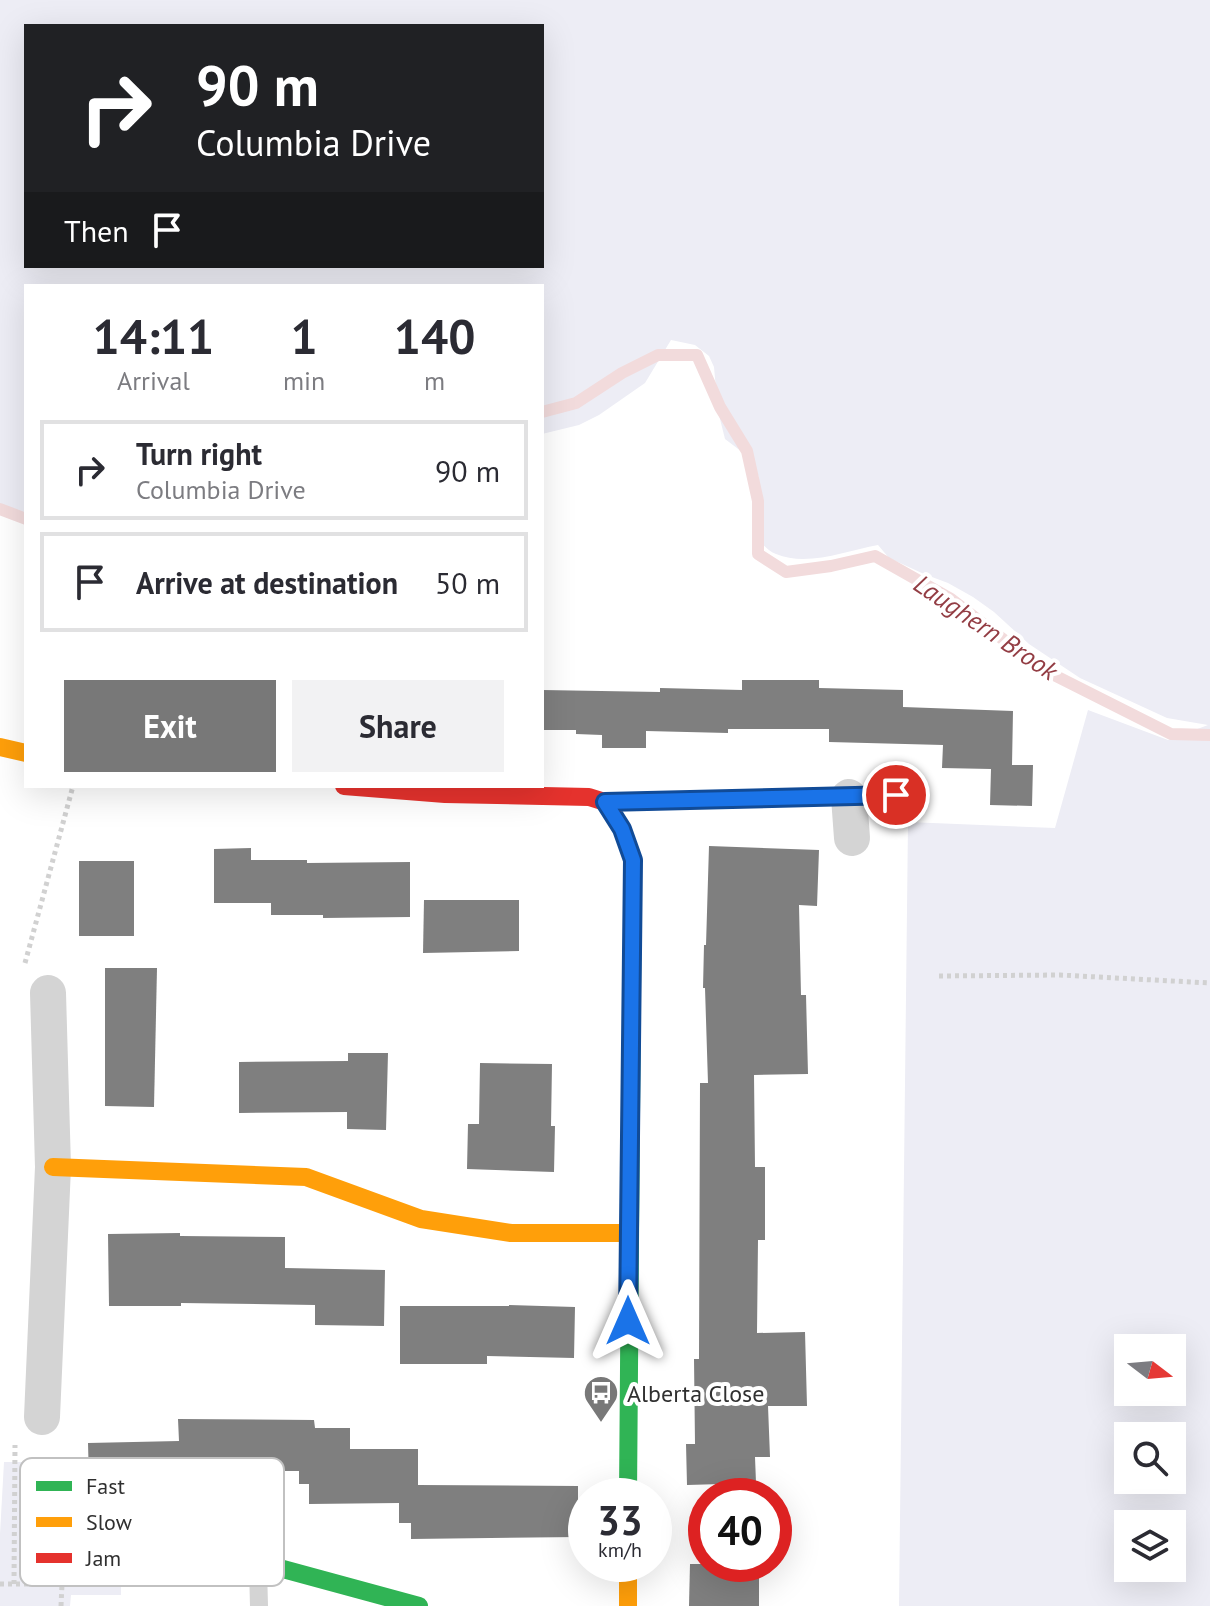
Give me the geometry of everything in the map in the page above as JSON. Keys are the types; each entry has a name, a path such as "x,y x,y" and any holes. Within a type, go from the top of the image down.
{"street":[{"path":"0,747 24,753"},
{"path":"369,788 445,794 589,797 605,802 896,795"},
{"path":"849,797 852,838"},
{"path":"605,802 622,829 633,860 628,1478"},
{"path":"42,1417 53,1167 48,993"},
{"path":"53,1167 306,1177 421,1219 511,1233 629,1233"},
{"path":"284,1569 419,1606"},
{"path":"628,1582 628,1606"}],"lane":[{"path":"258,1586 259,1606"}],"path":[{"path":"48,993 21,978 72,788"},
{"path":"939,976 1060,975 1210,983"},
{"path":"14,1584 15,1415 42,1417"},
{"path":"0,1584 20,1584"},
{"path":"61,1606 62,1586"}],"shaded area":[{"path":"0,0 1210,0 1210,1606 899,1606 908,822 1055,828 1088,710 1168,740 1208,725 1167,718 1080,678 1029,644 973,597 889,558 878,545 801,559 770,551 756,538 759,478 754,461 725,439 718,411 714,367 709,356 695,345 671,340 645,383 599,415 579,425 544,434 544,284 24,284 24,524 0,512"},
{"path":"4,1462 20,1462 20,1586 121,1586 121,1595 71,1595 70,1606 0,1606"}],"building":[{"path":"742,680 819,680 819,688 903,690 903,707 1013,711 1012,765 1033,765 1032,806 990,805 991,769 942,768 943,745 829,742 829,729 728,729 728,733 646,731 646,748 602,748 602,735 576,734 576,730 544,730 544,690 742,690"},
{"path":"709,846 819,850 817,906 799,905 801,995 806,995 808,1074 754,1075 755,1167 765,1167 765,1240 758,1240 757,1333 805,1332 807,1406 768,1406 770,1457 755,1457 756,1478 688,1478 687,1485 686,1444 695,1444 694,1359 699,1359 700,1083 708,1083 703,988"},
{"path":"251,848 251,860 410,862 410,917 271,915 271,903 214,903 214,849"},
{"path":"79,861 134,861 134,936 79,936"},
{"path":"424,900 519,900 519,951 423,953"},
{"path":"105,968 157,968 154,1107 105,1106"},
{"path":"348,1053 388,1053 386,1130 347,1129 347,1112 239,1113 239,1062 348,1061"},
{"path":"480,1063 552,1064 554,1172 467,1169 468,1124 479,1124"},
{"path":"180,1233 180,1236 285,1237 285,1268 385,1270 384,1326 315,1325 315,1305 181,1303 181,1306 109,1306 108,1234"},
{"path":"400,1306 575,1307 574,1358 487,1356 487,1364 400,1364"},
{"path":"178,1419 314,1420 315,1428 350,1428 350,1449 418,1449 418,1485 568,1486 568,1537 411,1539 411,1523 399,1523 399,1503 309,1504 309,1484 299,1484 299,1471 284,1471 284,1458 88,1458 88,1443 179,1441"},
{"path":"690,1582 759,1582 759,1606 689,1606"}],"waterway":[{"name":"Laughern Brook","path":"544,411 576,403 622,373 658,355 697,355 720,407 747,451 758,501 758,554 786,572 875,556 951,599 1040,668 1171,734 1210,735"},
{"name":"Laughern Brook","path":"0,509 24,518"}],"traffic: fast":[{"path":"605,802 896,795"},
{"path":"615,818 633,860 628,1478"},
{"path":"284,1569 419,1606"}],"traffic: slow":[{"path":"0,747 24,753"},
{"path":"53,1167 306,1177 421,1219 511,1233 629,1233"},
{"path":"628,1582 628,1606"}],"traffic: jam":[{"path":"369,788 445,794 589,797 605,802 615,818"}],"place":[{"name":"Alberta Close","path":"601,1424"}],"route":[{"path":"628,1321 633,860 622,829 605,802 896,795"}]}
